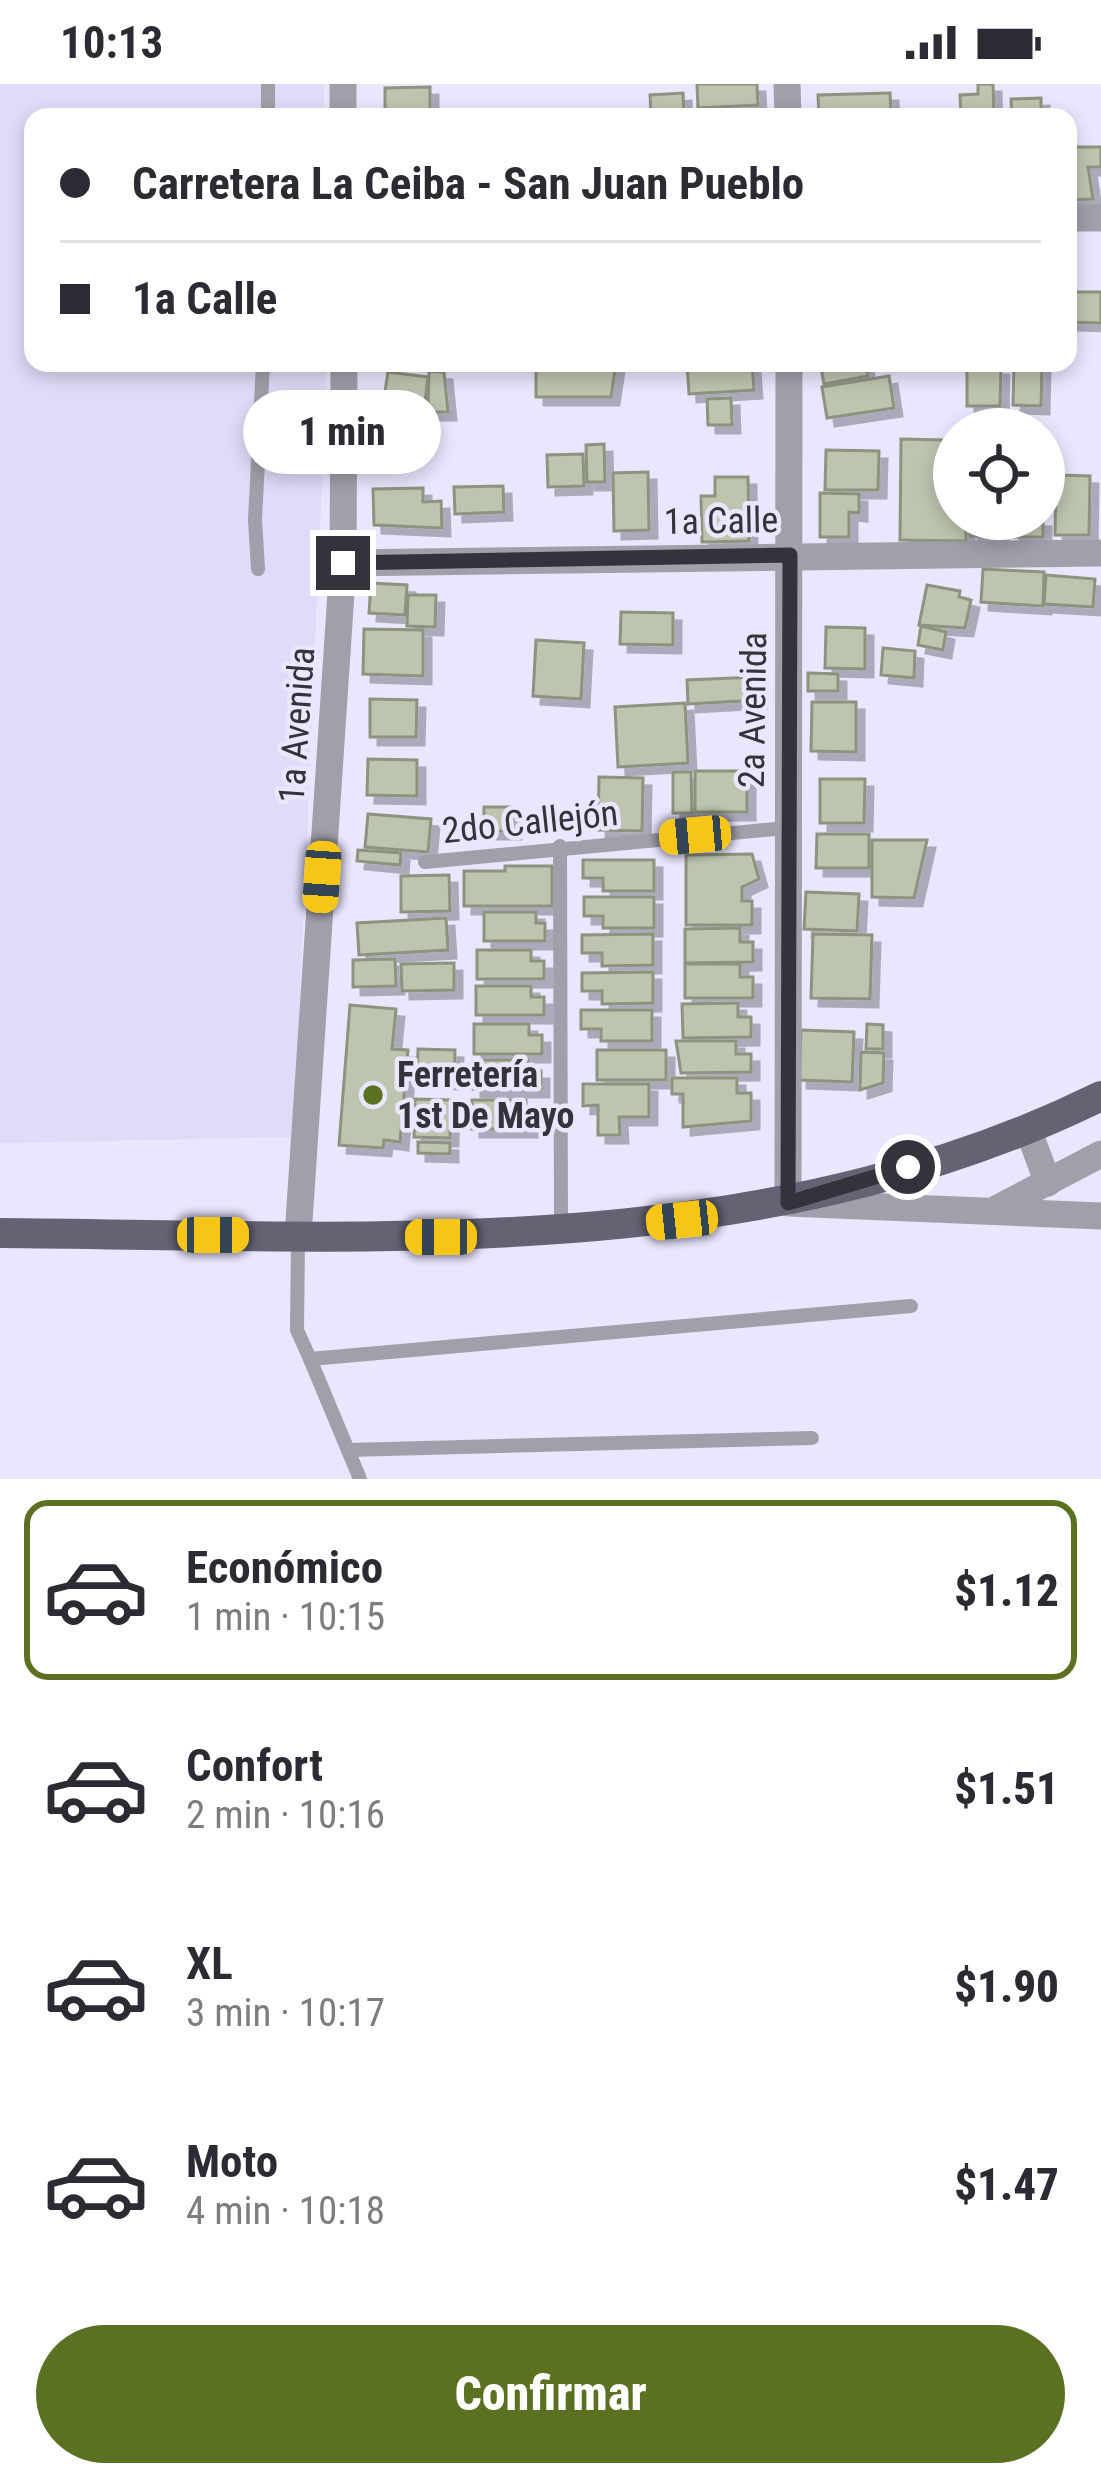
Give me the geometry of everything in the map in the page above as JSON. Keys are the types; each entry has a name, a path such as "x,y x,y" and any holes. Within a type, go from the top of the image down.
{"main road":[{"path":"0,1233 561,1232 788,1203 1029,1132 1101,1096"}],"street":[{"name":"1a Avenida","path":"298,1235 343,563 344,372"},
{"name":"2a Avenida","path":"788,1203 789,372"},
{"name":"1a Calle","path":"343,563 1101,553"},
{"path":"1029,1132 1048,1183"},
{"path":"994,1210 1101,1154"},
{"path":"788,1203 1101,1216"}],"lane":[{"path":"259,569 255,520 263,372"},
{"name":"2do Callejón","path":"425,862 785,828"},
{"path":"560,846 561,1232"},
{"path":"298,1235 297,1330 361,1479"},
{"path":"310,1359 911,1306"},
{"path":"348,1450 812,1438"}],"shaded area":[{"path":"0,84 324,84 324,108 24,108 24,372 327,372 294,1137 0,1143"}],"building":[{"path":"697,84 757,84 758,105 698,108"},
{"path":"978,84 993,84 994,108 961,108 960,95 978,94"},
{"path":"430,87 430,108 385,108 385,88"},
{"path":"683,93 684,108 651,108 650,95"},
{"path":"890,93 891,108 819,108 818,95"},
{"path":"1041,98 1041,108 1012,108 1011,99"},
{"path":"1077,147 1101,147 1101,167 1088,167 1093,199 1077,200"},
{"path":"1077,292 1101,292 1101,323 1077,322"},
{"path":"388,372 428,377 424,410 383,404"},
{"path":"429,372 444,372 448,412 428,412"},
{"path":"536,372 615,372 611,397 536,397"},
{"path":"688,372 753,372 754,390 689,394"},
{"path":"822,372 867,372 868,376 824,384"},
{"path":"967,372 1001,372 1000,406 967,406"},
{"path":"1014,372 1042,372 1041,406 1013,405"},
{"path":"889,376 894,408 827,418 822,387"},
{"path":"731,398 732,425 708,425 707,399"},
{"path":"901,439 933,440 933,540 966,541 900,540"},
{"path":"604,444 605,482 587,482 586,445"},
{"path":"826,450 879,451 878,490 825,490"},
{"path":"583,454 584,486 548,487 547,455"},
{"path":"648,472 649,530 614,531 613,473"},
{"path":"1065,475 1090,476 1089,535 1065,535"},
{"path":"715,477 748,477 749,541 702,542 701,496 715,496"},
{"path":"503,486 504,512 455,514 454,487"},
{"path":"423,488 423,502 441,501 442,528 374,525 373,489"},
{"path":"820,493 859,494 859,513 849,512 849,537 820,537"},
{"path":"983,569 1044,572 1043,606 981,602"},
{"path":"1046,575 1095,579 1093,607 1044,604"},
{"path":"371,583 407,585 405,615 369,613"},
{"path":"927,585 960,591 959,597 971,600 965,628 919,625"},
{"path":"408,595 436,595 435,627 407,626"},
{"path":"621,612 673,613 673,645 620,644"},
{"path":"921,626 946,632 943,650 918,645"},
{"path":"826,627 865,628 865,669 825,668"},
{"path":"364,629 423,630 423,676 363,674"},
{"path":"536,640 584,643 581,699 533,696"},
{"path":"883,648 915,651 914,678 881,675"},
{"path":"808,673 838,674 838,691 808,691"},
{"path":"756,677 758,700 688,704 687,680"},
{"path":"370,699 417,700 416,737 370,737"},
{"path":"812,702 856,702 856,752 811,751"},
{"path":"685,703 688,763 618,767 615,707"},
{"path":"368,759 417,760 417,796 367,795"},
{"path":"695,771 747,771 747,812 695,812"},
{"path":"673,772 691,772 692,813 673,813"},
{"path":"599,777 643,778 642,831 598,830"},
{"path":"820,779 865,779 864,823 820,823"},
{"path":"484,807 513,807 513,831 484,831"},
{"path":"368,814 431,819 428,852 365,847"},
{"path":"817,834 869,834 869,868 816,868"},
{"path":"872,840 927,840 914,898 872,897"},
{"path":"358,850 401,853 400,865 357,861"},
{"path":"752,854 759,879 742,887 742,901 752,901 752,925 686,925 686,855"},
{"path":"583,860 654,860 654,891 603,891 603,878 583,878"},
{"path":"505,866 552,866 552,906 464,906 464,871 505,871"},
{"path":"449,875 450,911 401,912 401,876"},
{"path":"806,892 859,894 857,931 804,929"},
{"path":"584,897 654,897 654,928 603,928 603,916 584,916"},
{"path":"484,912 536,912 536,923 545,923 545,941 484,941"},
{"path":"446,918 448,950 359,955 357,923"},
{"path":"740,928 740,942 753,942 753,962 685,963 685,929"},
{"path":"653,934 653,965 602,966 602,953 582,953 582,935"},
{"path":"813,934 872,935 870,999 811,998"},
{"path":"477,950 531,950 531,961 544,961 544,979 477,979"},
{"path":"395,959 396,986 353,987 353,960"},
{"path":"454,963 454,990 402,991 401,964"},
{"path":"685,964 740,964 740,977 753,977 753,998 685,998"},
{"path":"653,972 653,1003 602,1004 602,991 582,991 582,973"},
{"path":"476,986 531,986 531,997 544,997 544,1015 476,1015"},
{"path":"738,1003 738,1017 751,1017 751,1037 683,1038 682,1004"},
{"name":"Ferretería 1st De Mayo","path":"350,1005 396,1009 392,1049 408,1050 400,1142 384,1140 383,1148 339,1145"},
{"path":"581,1010 652,1010 652,1041 601,1041 601,1029 581,1029"},
{"path":"474,1024 529,1024 529,1035 542,1035 542,1054 474,1054"},
{"path":"867,1024 883,1025 883,1049 866,1049"},
{"path":"801,1030 854,1032 852,1082 799,1080"},
{"path":"676,1041 736,1041 736,1054 751,1054 751,1072 681,1073"},
{"path":"418,1049 455,1050 454,1081 417,1080"},
{"path":"597,1050 666,1050 666,1080 597,1080"},
{"path":"861,1052 884,1053 883,1083 860,1090"},
{"path":"473,1060 528,1060 528,1071 541,1071 541,1089 473,1089"},
{"path":"672,1078 737,1078 737,1093 751,1093 751,1121 683,1127 683,1094 672,1094"},
{"path":"583,1084 649,1084 649,1117 619,1117 620,1135 598,1135 598,1105 583,1106"},
{"path":"415,1099 451,1100 450,1138 414,1137"},
{"path":"472,1100 526,1100 526,1111 539,1111 539,1129 472,1129"},
{"path":"418,1142 450,1143 450,1154 418,1153"}],"place":[{"name":"Ferretería 1st De Mayo","path":"373,1095"}],"route":[{"path":"343,563 790,555 785,828 788,1203 908,1167"}]}
